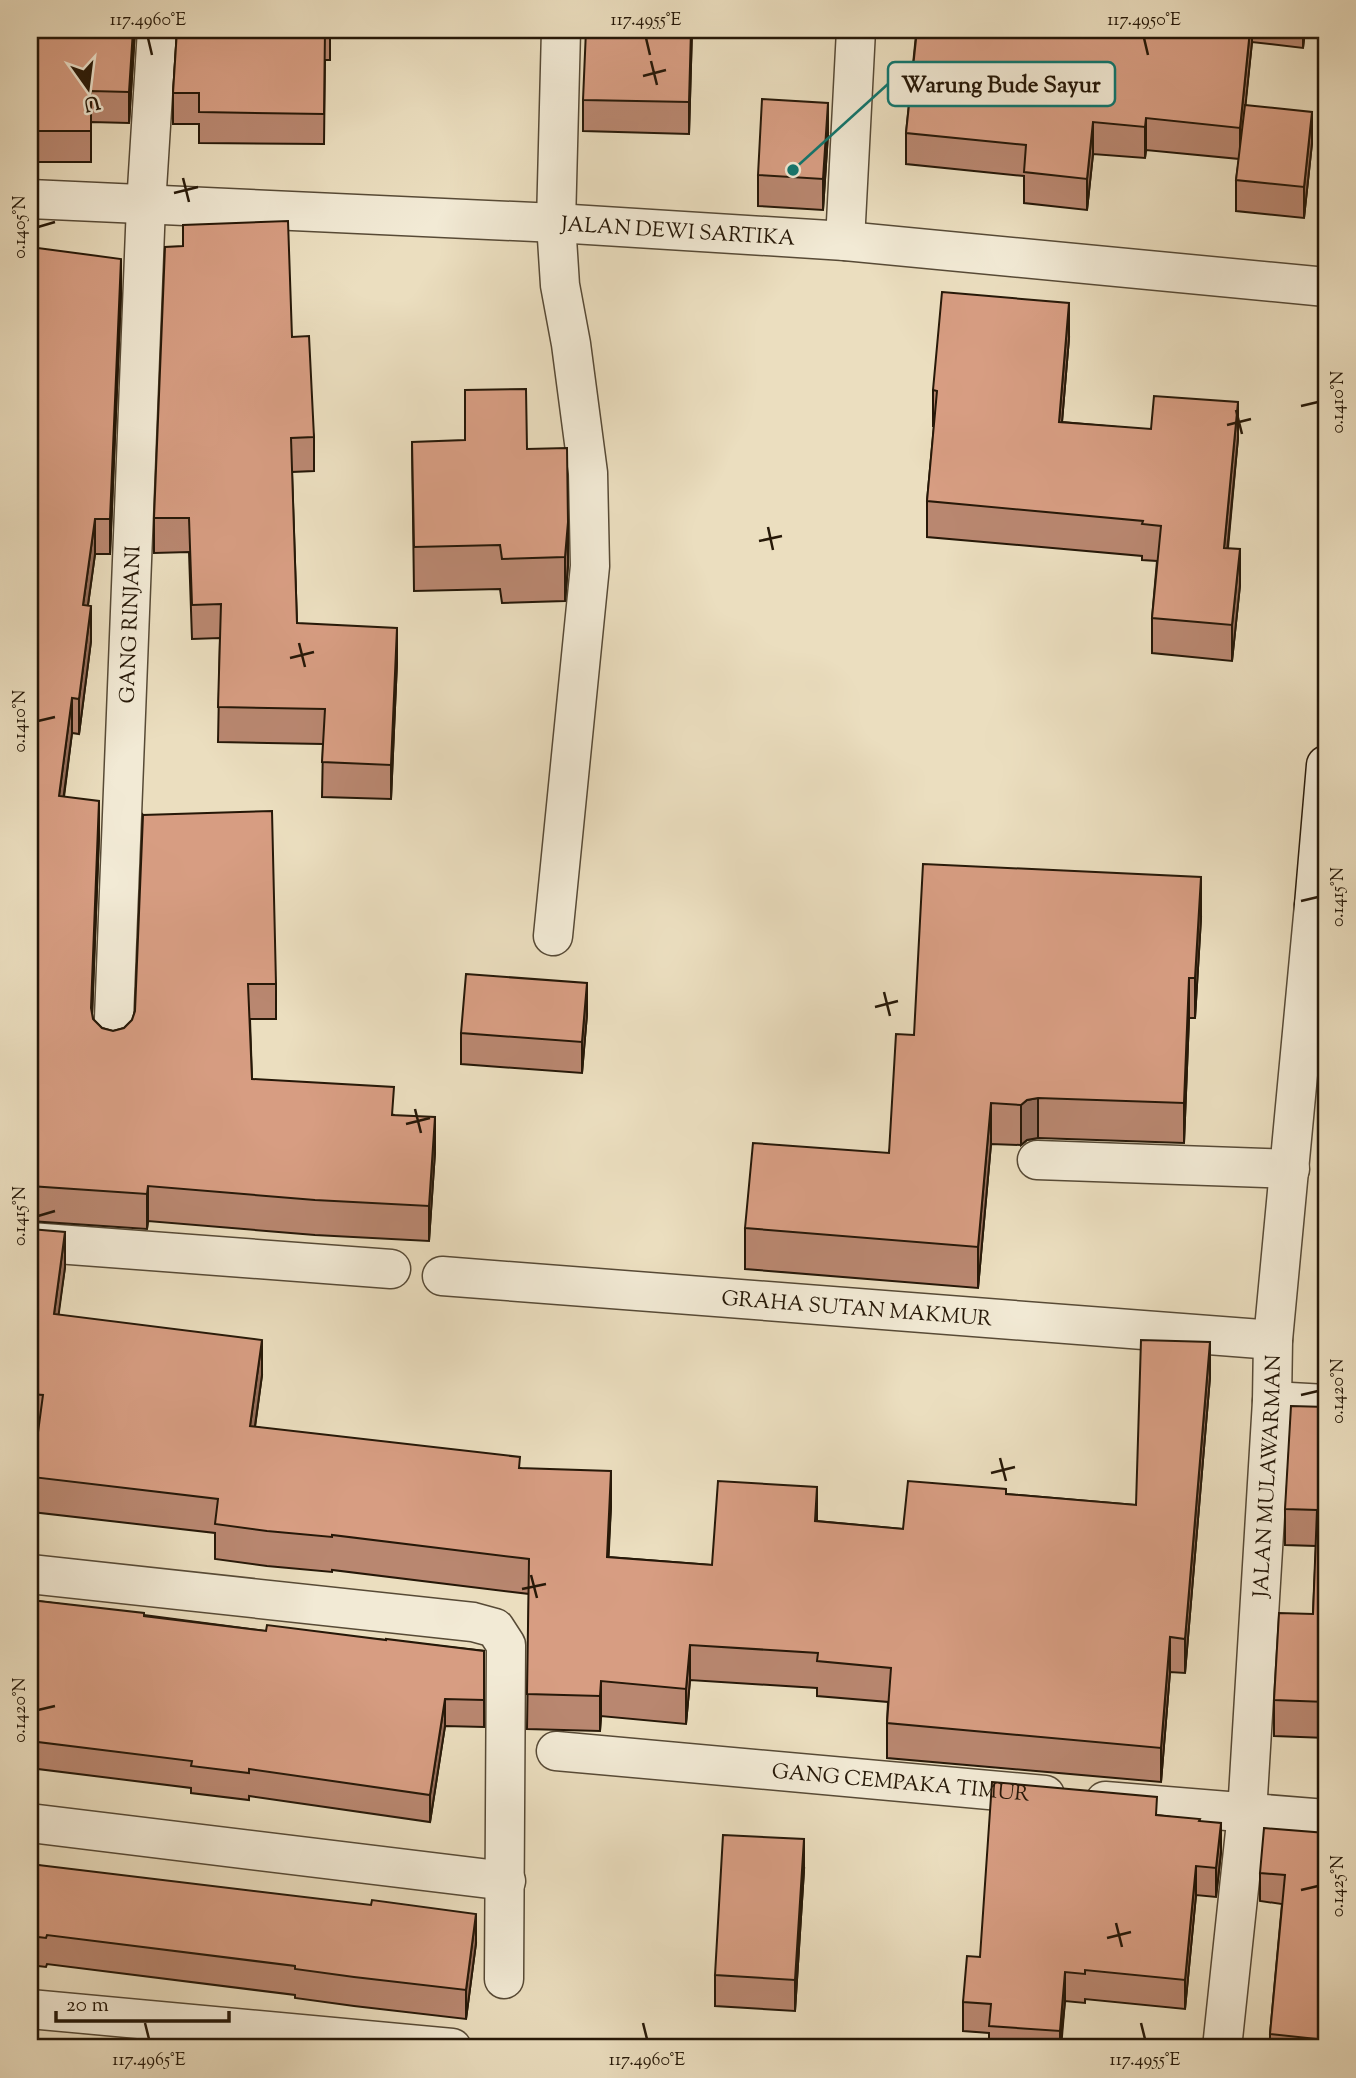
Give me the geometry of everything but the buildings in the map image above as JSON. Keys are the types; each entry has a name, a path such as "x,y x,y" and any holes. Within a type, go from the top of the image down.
{"street":[{"name":"GANG RINJANI","path":"113,1044 146,205 157,30"},
{"path":"553,936 590,566 588,473 571,344 560,285 556,223 561,30"},
{"path":"845,241 856,30"},
{"name":"JALAN DEWI SARTIKA","path":"30,199 556,223 845,241 1326,287"},
{"name":"JALAN MULAWARMAN","path":"1222,2048 1247,1813 1272,1401 1273,1340 1320,906 1326,765"},
{"path":"1037,1160 1290,1168"},
{"path":"30,1242 391,1269"},
{"name":"GRAHA SUTAN MAKMUR","path":"442,1276 1273,1340"},
{"path":"1272,1401 1326,1404"},
{"path":"30,1574 473,1622 495,1628 506,1645 504,1979"},
{"name":"GANG CEMPAKA TIMUR","path":"556,1751 1326,1819"},
{"path":"30,1823 506,1881"},
{"path":"30,2009 452,2048"}],"place":[{"name":"Warung Bude Sayur","path":"793,170"}]}
